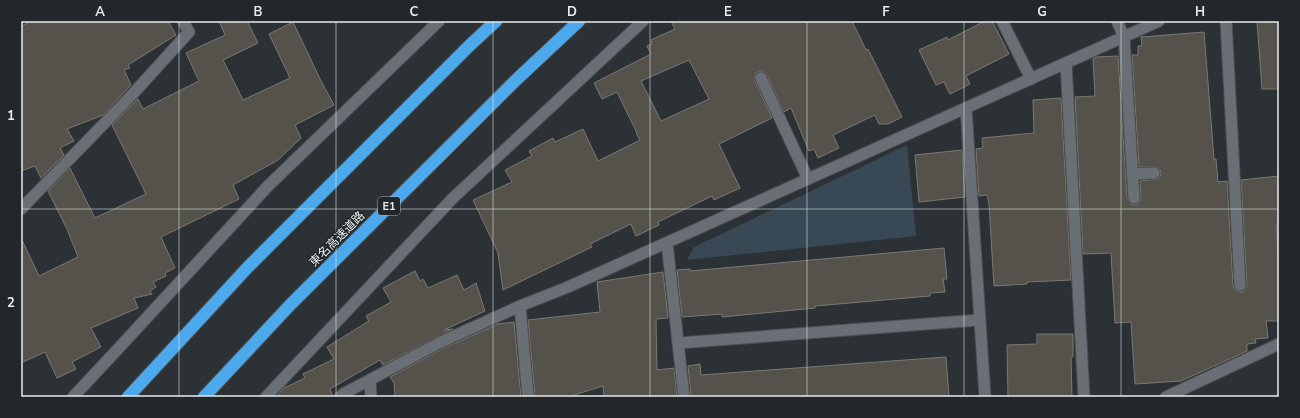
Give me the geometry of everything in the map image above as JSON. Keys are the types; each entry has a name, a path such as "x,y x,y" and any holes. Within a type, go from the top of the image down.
{"highway":[{"path":"128,397 248,267 464,51 496,21"},
{"name":"東名高速道路","path":"204,397 291,304 516,80 579,21"}],"street":[{"path":"21,209 131,96 189,32 184,21"},
{"path":"73,397 268,186 439,21"},
{"path":"266,397 453,198 643,21"},
{"path":"1002,21 1031,79"},
{"path":"1117,21 1124,37 1134,198"},
{"path":"340,397 441,342 520,306 568,287 667,243 1159,21"},
{"path":"1226,21 1240,285"},
{"path":"1066,63 1084,397"},
{"path":"761,78 808,179"},
{"path":"966,108 985,397"},
{"path":"1132,174 1154,173"},
{"path":"667,243 684,397"},
{"path":"520,306 528,397"},
{"path":"678,343 979,320"},
{"path":"1166,397 1279,344"},
{"path":"370,380 371,397"}],"shaded area":[{"path":"907,145 916,236 687,260 694,247"}],"building":[{"path":"30,21 168,21 176,35 128,65 130,68 124,70 131,85 103,115 67,129 74,141 60,148 64,155 41,178 35,166 21,171 21,27"},
{"path":"219,21 247,21 258,43 223,60 243,100 290,78 269,34 293,22 334,105 295,125 301,138 278,160 233,185 239,199 161,237 175,268 165,273 166,276 153,282 156,287 150,291 152,294 134,298 138,308 91,328 101,347 72,362 76,369 57,378 45,352 21,363 21,238 39,276 78,257 67,229 48,191 70,168 95,218 146,194 112,125 138,99 143,109 199,81 186,53 225,35"},
{"path":"671,21 852,21 866,50 868,49 902,117 888,124 879,124 875,115 833,135 839,148 818,158 814,149 809,151 791,108 784,112 767,75 762,71 758,72 755,74 755,81 772,118 719,144 740,188 714,200 712,196 658,222 659,225 636,236 631,224 590,244 592,247 503,290 498,253 473,200 512,182 505,170 532,156 529,151 553,138 555,142 583,129 598,161 640,140 617,92 602,99 594,83 651,54 647,46 652,44 651,40 675,29","holes":["689,60 709,99 661,121 641,81"]},
{"path":"985,21 992,21 1009,54 966,76 970,84 950,94 944,82 936,85 919,50 947,37 948,40"},
{"path":"1257,21 1279,21 1279,89 1262,89"},
{"path":"1204,32 1214,159 1216,159 1218,182 1227,181 1233,285 1234,289 1237,291 1244,291 1247,285 1241,180 1279,176 1279,225 1276,225 1279,259 1279,321 1266,321 1268,338 1255,339 1256,343 1247,344 1247,351 1181,381 1135,384 1131,322 1115,323 1111,253 1083,254 1075,97 1095,96 1093,59 1096,57 1118,56 1127,198 1131,204 1138,204 1141,198 1140,181 1157,179 1160,177 1161,173 1157,167 1139,167 1132,55 1138,55 1138,46 1142,46 1141,37"},
{"path":"1061,98 1071,280 1027,282 1027,284 994,286 989,204 987,195 979,196 976,149 983,148 982,138 1034,133 1033,100"},
{"path":"962,150 965,197 919,202 915,155"},
{"path":"944,248 947,279 943,279 945,292 930,293 930,296 815,306 815,308 722,317 722,314 682,317 677,270 690,269 690,271"},
{"path":"415,271 420,281 423,279 428,288 457,275 464,290 476,283 485,311 444,330 453,329 383,365 380,360 330,389 333,397 276,397 284,388 305,378 303,374 334,359 327,347 369,321 366,316 391,302 383,288"},
{"path":"663,272 668,318 656,319 657,370 674,368 677,397 604,397 603,386 568,397 535,397 528,320 600,312 597,282"},
{"path":"514,322 521,397 395,397 394,383 390,377 444,348 498,324"},
{"path":"1037,334 1073,334 1073,357 1071,357 1072,397 1008,397 1007,345 1037,344"},
{"path":"946,357 949,397 691,397 688,366 700,364 701,375"}]}
